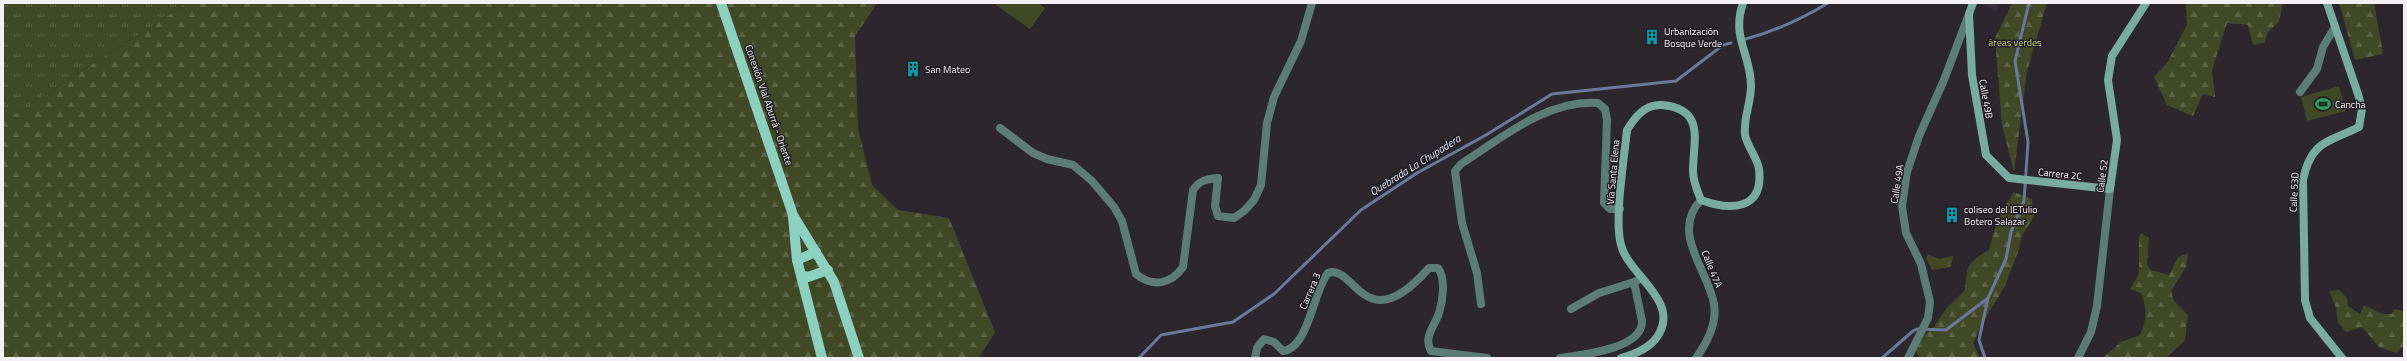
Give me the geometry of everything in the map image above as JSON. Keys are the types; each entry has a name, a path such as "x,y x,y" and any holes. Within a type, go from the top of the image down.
{"main road":[{"name":"Conexión Vial Aburrá - Oriente","path":"721,3 792,212 800,275 822,358"},
{"name":"Conexión Vial Aburrá - Oriente","path":"792,212 834,282 859,358"},
{"path":"797,260 816,252"},
{"path":"800,275 808,276 828,270"}],"street":[{"path":"1000,128 1033,153 1047,159 1072,165 1086,174 1114,207 1122,221 1136,274 1142,279 1165,282 1176,277 1183,267 1193,190 1197,185 1207,179 1218,178 1215,206 1218,216 1224,218 1234,218 1244,212 1254,200 1261,185 1267,122 1274,97 1301,41 1312,3"},
{"path":"1701,200 1731,207 1746,204 1755,196 1759,184 1759,167 1745,137 1745,126 1750,105 1751,86 1749,68 1739,36 1738,18 1743,3"},
{"path":"1968,14 1973,3"},
{"name":"Calle 52","path":"2078,358 2090,332 2097,306 2117,140 2108,80 2112,56 2146,3"},
{"name":"Calle 53D","path":"2327,3 2358,94 2362,109 2361,119 2359,127 2316,148 2310,156 2303,180 2303,233 2307,310 2319,332 2342,358"},
{"name":"Calle 49B","path":"1968,14 1972,75 1986,155 2009,178"},
{"name":"Calle 49A","path":"1908,358 1928,318 1930,302 1921,264 1906,234 1902,206 1907,172 1919,136 1944,80 1968,14"},
{"path":"2300,92 2317,69 2323,47 2335,27"},
{"path":"1481,304 1477,273 1462,223 1457,194 1455,171 1461,164 1537,116 1564,105 1598,103 1604,108 1607,120 1604,203 1610,209 1620,209"},
{"name":"Vía Santa Elena","path":"1621,358 1633,356 1655,342 1663,327 1662,310 1656,296 1629,261 1621,247 1618,230 1627,130 1634,119 1646,108 1658,105 1674,106 1690,118 1696,132 1693,171 1695,188 1701,200"},
{"name":"Carrera 2C","path":"2009,178 2110,189"},
{"name":"Calle 47A","path":"1696,358 1704,348 1713,325 1714,304 1696,261 1690,240 1689,224 1693,210 1701,200"},
{"name":"Carrera 3","path":"1255,358 1256,348 1264,339 1274,342 1283,351 1293,348 1302,336 1328,273 1337,273 1367,297 1380,300 1404,290 1429,268 1438,268 1443,281 1439,314 1430,331 1428,346 1431,350 1437,352 1487,358"},
{"path":"1571,308 1599,293 1642,278"},
{"path":"1560,358 1604,351 1637,336 1643,327 1634,282"}],"shaded area":[{"path":"1978,3 1998,3 1996,10"}],"green space":[{"path":"3,3 187,3 3,122"},
{"path":"187,3 876,3 855,36 858,128 872,185 898,210 949,218 995,332 979,358 3,358 3,122"},
{"path":"997,3 1038,3 1045,8 1030,29 996,5"},
{"name":"áreas verdes","path":"2012,3 2047,3 2027,71 2014,172 2002,125 1995,38"},
{"path":"2186,3 2283,3 2279,22 2268,32 2264,43 2253,45 2248,25 2227,23 2212,70 2215,97 2203,94 2193,116 2167,105 2154,77 2167,63 2187,25"},
{"path":"2339,3 2374,3 2383,54 2355,60"},
{"name":"Cancha","path":"2339,86 2346,111 2307,121 2301,97"},
{"path":"2014,192 2032,199 2034,217 2022,235 2018,252 2004,288 1983,322 1973,343 1980,358 1920,358 1916,351 1924,335 1934,327 1946,309 1965,290 1966,275 1972,262 1989,250 1998,218"},
{"path":"2141,233 2149,238 2147,265 2151,270 2169,275 2178,257 2188,253 2186,267 2171,291 2174,301 2188,315 2185,340 2166,358 2104,357 2121,342 2140,335 2144,324 2145,309 2141,293 2130,289 2139,274 2139,237"},
{"path":"1928,254 1939,259 1953,256 1951,267 1932,270 1926,258"},
{"path":"2339,290 2347,298 2348,306 2360,314 2364,305 2382,314 2392,314 2395,309 2404,311 2404,346 2396,353 2379,347 2362,327 2346,332 2338,322 2336,308 2329,291"}],"waterway":[{"name":"Quebrada La Chupadera","path":"1742,40 1786,25 1828,3"},
{"path":"1985,358 1979,340 1988,298 2006,259 2011,232 2024,201 2028,142 2015,61 2029,3"},
{"name":"Quebrada La Chupadera","path":"1139,358 1161,335 1233,322 1274,294 1361,210 1417,173 1486,135 1552,94 1676,81 1723,45 1731,43"},
{"path":"1882,358 1913,331 1917,329 1946,330 1988,298"}],"place":[{"name":"Urbanización Bosque Verde","path":"1652,37"},
{"name":"San Mateo","path":"913,69"},
{"name":"Cancha","path":"2323,104"},
{"name":"coliseo del IETulio Botero Salazar","path":"1952,215"}]}
